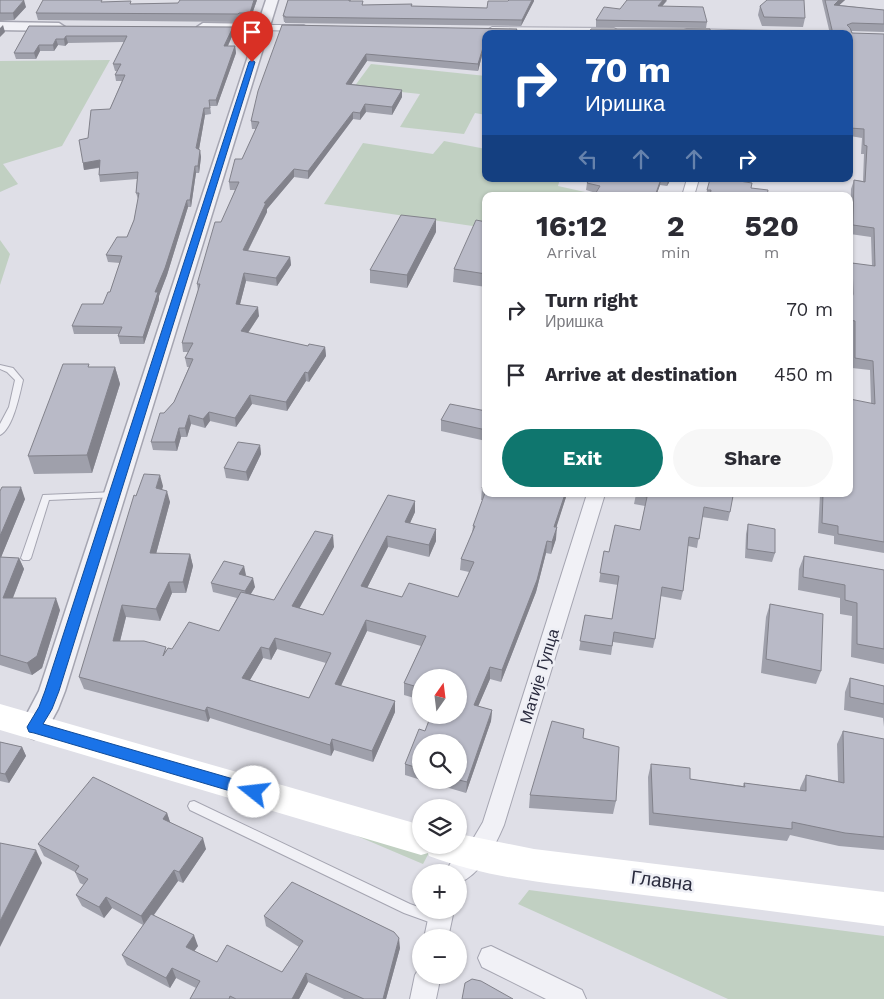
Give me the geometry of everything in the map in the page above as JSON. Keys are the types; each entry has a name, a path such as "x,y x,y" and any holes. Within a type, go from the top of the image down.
{"main road":[{"path":"0,717 412,837"},
{"name":"Главна","path":"454,854 466,863 534,865 884,909"}],"street":[{"path":"34,727 46,709 272,0"},
{"path":"0,26 75,27"},
{"path":"194,27 314,28"},
{"path":"477,30 482,30"},
{"name":"Матије Гупца","path":"466,863 484,843 493,825 595,497"},
{"path":"491,958 573,999"},
{"path":"423,999 426,984"}],"lane":[{"path":"0,367 10,370 18,380 13,406 1,428"},
{"path":"26,558 46,497 115,495"},
{"path":"194,806 439,923"}],"green space":[{"path":"110,60 62,146 3,164 18,184 0,192 0,61"},
{"path":"371,64 482,76 482,114 475,113 464,134 400,127 420,94 354,87"},
{"path":"444,141 482,148 482,182 559,182 558,186 585,192 482,192 482,227 324,204 363,143 433,154"},
{"path":"0,240 10,254 0,285"},
{"path":"350,833 412,844 412,854 428,854 423,864"},
{"path":"529,890 884,936 884,999 728,999 518,904"}],"building":[{"path":"0,0 24,0 13,13 0,13"},
{"path":"43,0 131,1 130,4 178,3 180,0 254,0 250,13 238,14 36,13"},
{"path":"288,0 349,0 363,1 362,5 412,4 411,6 487,8 488,1 532,0 522,20 285,17 283,16"},
{"path":"627,0 663,0 658,6 703,7 707,22 596,20 604,7 620,9"},
{"path":"767,0 804,0 805,18 764,17 760,6"},
{"path":"825,0 839,0 834,5 884,10 884,24 852,23 847,25 851,30 832,30"},
{"path":"282,25 517,29 482,30 482,51 478,64 366,54 346,84 402,90 392,107 365,104 360,113 353,112 308,171 294,169 264,203 266,203 243,250 290,257 276,278 244,273 236,304 258,307 241,331 308,346 309,344 325,347 308,373 305,372 286,402 250,395 235,418 209,412 203,419 189,415 185,428 179,428 175,442 151,442 160,413 164,413 174,402 193,359 185,358 193,343 182,343 200,284 197,284 215,222 221,222 239,182 229,182 235,159 242,159 259,122 251,121 258,91"},
{"path":"29,26 233,27 224,46 235,46 216,100 209,100 210,108 204,108 196,148 200,150 198,166 195,166 190,200 187,200 165,268 155,292 158,292 143,337 118,336 122,327 72,326 82,304 103,304 108,292 110,292 122,256 106,255 117,237 127,237 134,220 139,193 136,193 138,172 99,175 100,160 83,163 79,140 88,138 91,110 110,109 125,75 115,75 121,64 113,64 127,36 66,36 64,39 56,39 53,45 39,45 34,53 14,53"},
{"path":"710,29 710,30 590,30"},
{"path":"853,33 884,34 884,542 838,534 838,526 822,523 823,497 853,497 853,400 875,404 873,361 855,358 855,321 853,321 853,263 875,266 874,228 853,225 854,180 865,182 867,146 864,145 864,129 853,128"},
{"path":"660,182 656,192 596,192 600,186 587,183"},
{"path":"709,182 746,182 752,183 751,188 768,190 768,192 711,192 711,190 707,190"},
{"path":"401,215 436,219 407,275 370,270"},
{"path":"476,220 482,221 482,273 454,269"},
{"path":"63,364 89,364 88,367 115,367 87,455 28,456"},
{"path":"450,404 482,410 482,429 441,420"},
{"path":"238,442 260,445 246,472 224,468"},
{"path":"144,474 160,475 156,488 167,491 150,553 190,554 183,582 169,582 156,609 122,605 113,641 144,641 166,647 163,656 168,648 172,649 189,622 219,631 241,592 274,600 315,531 333,535 292,606 323,615 388,495 415,501 405,522 436,529 429,545 387,536 361,586 402,597 409,583 458,597 474,562 461,559 475,526 473,526 483,497 564,497 554,527 557,527 552,542 547,541 537,580 502,670 490,667 474,705 492,710 467,782 467,734 417,734 419,729 425,731 428,724 468,724 468,669 412,669 412,685 404,683 426,636 366,620 335,684 395,701 372,751 332,739 330,745 207,707 205,711 79,677 134,495 136,496","holes":["275,638 331,653 309,698 242,678 261,647 269,649"]},
{"path":"2,487 21,487 0,536 0,491"},
{"path":"647,497 733,497 730,512 704,507 699,539 689,537 683,591 662,587 655,639 614,632 612,646 580,641 585,615 612,619 619,576 600,573 604,551 609,552 615,525 640,530"},
{"path":"748,524 775,529 775,553 747,549"},
{"path":"804,556 884,570 884,649 857,644 857,603 845,600 845,585 803,577"},
{"path":"0,557 19,558 3,598 56,598 37,656 27,663 0,655"},
{"path":"224,561 244,566 239,574 253,578 245,591 211,583"},
{"path":"770,604 823,614 821,671 766,659"},
{"path":"850,678 884,686 884,704 850,697"},
{"path":"552,721 584,729 583,738 619,747 616,801 530,795"},
{"path":"843,731 884,739 884,837 845,833 792,822 792,829 653,813 651,764 690,768 690,779 745,787 744,783 806,791 806,775 844,783"},
{"path":"0,742 22,747 5,774 0,773"},
{"path":"412,746 412,766 405,764"},
{"path":"93,777 167,813 163,819 203,838 179,872 174,870 141,916 106,897 99,907 76,895 88,879 75,872 79,866 38,844"},
{"path":"0,843 36,850 0,921"},
{"path":"292,882 394,932 399,938 383,999 364,999 306,973 292,999 236,999 230,996 229,999 190,999 200,981 172,968 166,978 122,955 151,914 194,935 186,947 217,962 227,945 282,972 303,941 264,916"},
{"path":"472,979 481,981 513,999 462,999 465,984 467,984 467,982"}],"route":[{"path":"252,62 52,691 46,709 34,727 254,792"}]}
